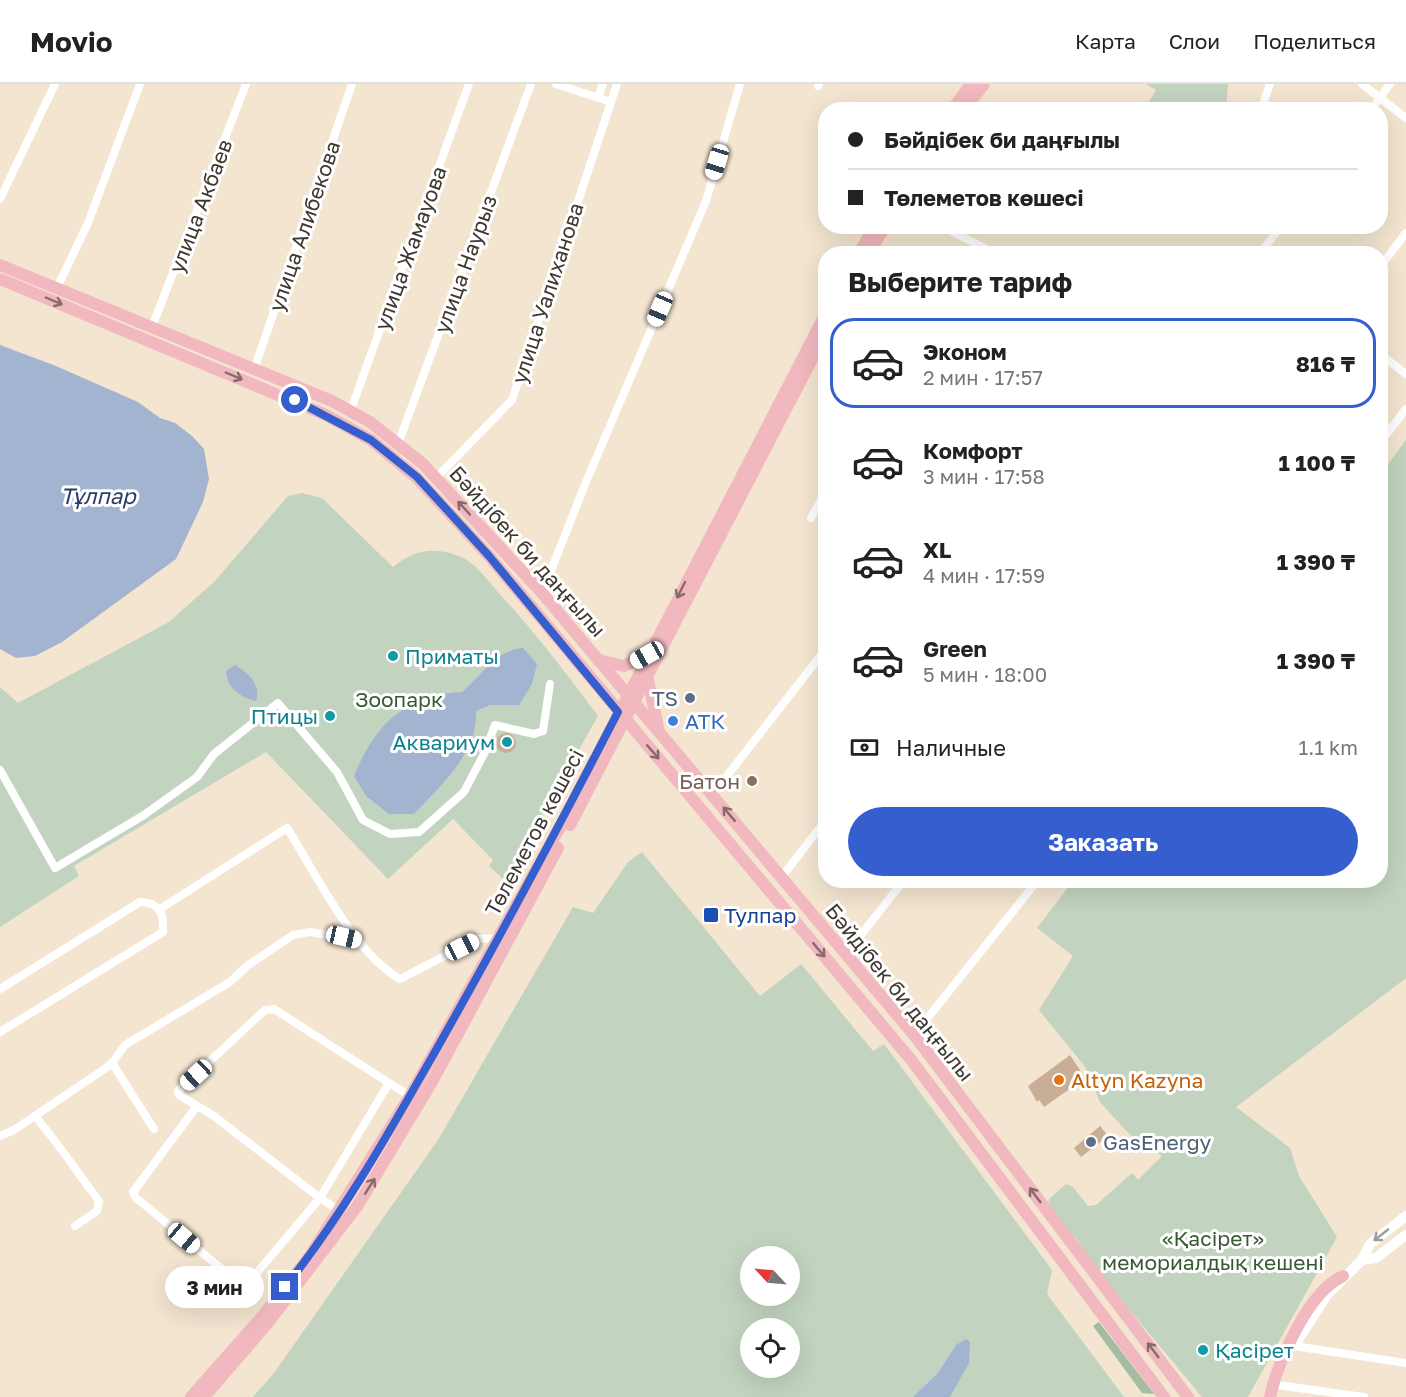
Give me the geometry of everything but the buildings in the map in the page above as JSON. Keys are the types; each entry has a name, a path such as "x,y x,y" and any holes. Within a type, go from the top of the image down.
{"main road":[{"path":"958,102 971,84"},
{"path":"970,102 984,84"},
{"name":"Бәйдібек би даңғылы","path":"0,265 255,367 350,412 370,422 436,478 542,593 914,1035 1188,1397"},
{"name":"Бәйдібек би даңғылы","path":"0,279 295,400 371,440 417,477 489,556 912,1061 1164,1397"},
{"name":"Төлеметов көшесі","path":"204,1397 317,1262 387,1160 432,1082 622,717 647,655 818,328"},
{"name":"Төлеметов көшесі","path":"631,699 648,679 818,348"},
{"path":"598,660 624,666 647,655"},
{"path":"648,679 660,734"},
{"name":"Төлеметов көшесі","path":"191,1397 261,1318 310,1256 340,1211 410,1096 622,717"},
{"path":"738,854 751,842"},
{"path":"1275,1397 1277,1385 1294,1346 1309,1319 1343,1276 1362,1260 1370,1244 1406,1216"},
{"path":"1362,1260 1376,1258 1406,1235"},
{"path":"1270,1397 1281,1362 1306,1316 1322,1291 1332,1281 1343,1276"}],"street":[{"path":"0,198 55,84"},
{"path":"57,288 88,223 140,84"},
{"name":"улица Акбаев","path":"152,327 246,84"},
{"name":"улица Алибекова","path":"255,367 352,84"},
{"name":"улица Жамауова","path":"350,412 469,84"},
{"name":"улица Наурыз","path":"398,444 531,84"},
{"path":"556,84 611,102"},
{"path":"598,98 603,84"},
{"name":"улица Уалиханова","path":"436,478 512,400 617,84"},
{"path":"542,593 586,482 706,201 740,84"},
{"path":"1264,102 1270,84"},
{"path":"1362,84 1385,102"},
{"path":"1377,102 1390,84"},
{"path":"1388,104 1406,118"},
{"path":"1388,257 1406,233"},
{"path":"956,234 980,246"},
{"path":"1388,360 1406,374"},
{"path":"1388,433 1406,409"},
{"path":"811,518 818,506"},
{"path":"712,795 818,659"},
{"path":"0,770 55,868 144,815 197,777 214,754 278,703 337,772 363,820 390,834 419,832 464,792 485,752 495,725 534,734 543,731 550,684"},
{"path":"160,909 287,828 357,940 386,971 400,980 478,939 500,938"},
{"path":"781,878 818,830"},
{"path":"846,954 898,888"},
{"path":"914,1035 1032,888"},
{"path":"0,989 140,902 147,902 160,909 164,917 163,932 0,1032"},
{"path":"0,1136 35,1116 112,1063 116,1054 131,1040 230,982 247,966 293,935 310,932 357,940"},
{"path":"340,1211 179,1095 178,1091 265,1010 274,1009 410,1096"},
{"path":"112,1063 153,1129"},
{"path":"197,1106 134,1192 135,1197 242,1284 249,1282 320,1198 389,1083"},
{"path":"35,1116 58,1143 78,1175 99,1201 97,1211 75,1226"},
{"path":"1294,1346 1406,1363"},
{"path":"1277,1385 1364,1397"}],"green space":[{"path":"1146,84 1228,84 1227,102 1149,102 1156,90"},
{"name":"«Қасірет» мемориалдық кешені","path":"1406,440 1406,978 1236,1107 1290,1148 1299,1176 1337,1237 1248,1397 1202,1397 1099,1273 1076,1238 1055,1216 1048,1200 1066,1184 1073,1187 1088,1206 1096,1205 1132,1173 1138,1180 1162,1156 1130,1135 1100,1102 1086,1068 1039,1010 1073,956 1037,928 1068,888 1388,888 1388,464"},
{"name":"Зоопарк","path":"302,493 322,498 393,567 417,553 434,551 452,554 471,563 537,637 598,716 505,881 489,866 493,860 453,819 388,879 266,752 74,866 79,876 0,927 0,687 18,703 169,622 214,582 288,496"},
{"path":"642,852 760,996 801,964 873,1051 884,1044 1052,1270 1047,1294 1124,1397 253,1397 274,1373 438,1140 573,907 593,913 628,862"},
{"path":"1099,1322 1154,1394 1142,1393 1093,1326"}],"water":[{"name":"Тұлпар","path":"0,345 56,366 138,402 160,418 175,423 204,449 209,479 203,502 176,559 62,642 35,656 16,658 0,649"},
{"path":"523,648 537,664 532,684 519,705 490,705 476,711 471,741 464,754 446,780 414,814 389,814 366,796 354,776 372,742 394,716 424,699 462,692 505,653"},
{"path":"235,665 249,675 255,684 256,701 235,691 229,682 226,671"},
{"path":"966,1339 970,1342 969,1363 950,1397 913,1397 938,1373 956,1345"}],"place":[{"name":"Приматы","path":"393,656"},
{"name":"TS","path":"690,698"},
{"name":"Птицы","path":"330,716"},
{"name":"АТК","path":"673,721"},
{"name":"Аквариум","path":"507,742"},
{"name":"Батон","path":"752,781"},
{"name":"Тулпар","path":"711,915"},
{"name":"Altyn Kazyna","path":"1059,1080"},
{"name":"GasEnergy","path":"1091,1142"},
{"name":"Қасірет","path":"1203,1350"}],"route":[{"path":"285,1287 310,1256 340,1211 410,1096 565,818 618,712 489,556 417,477 371,440 295,400"}]}
